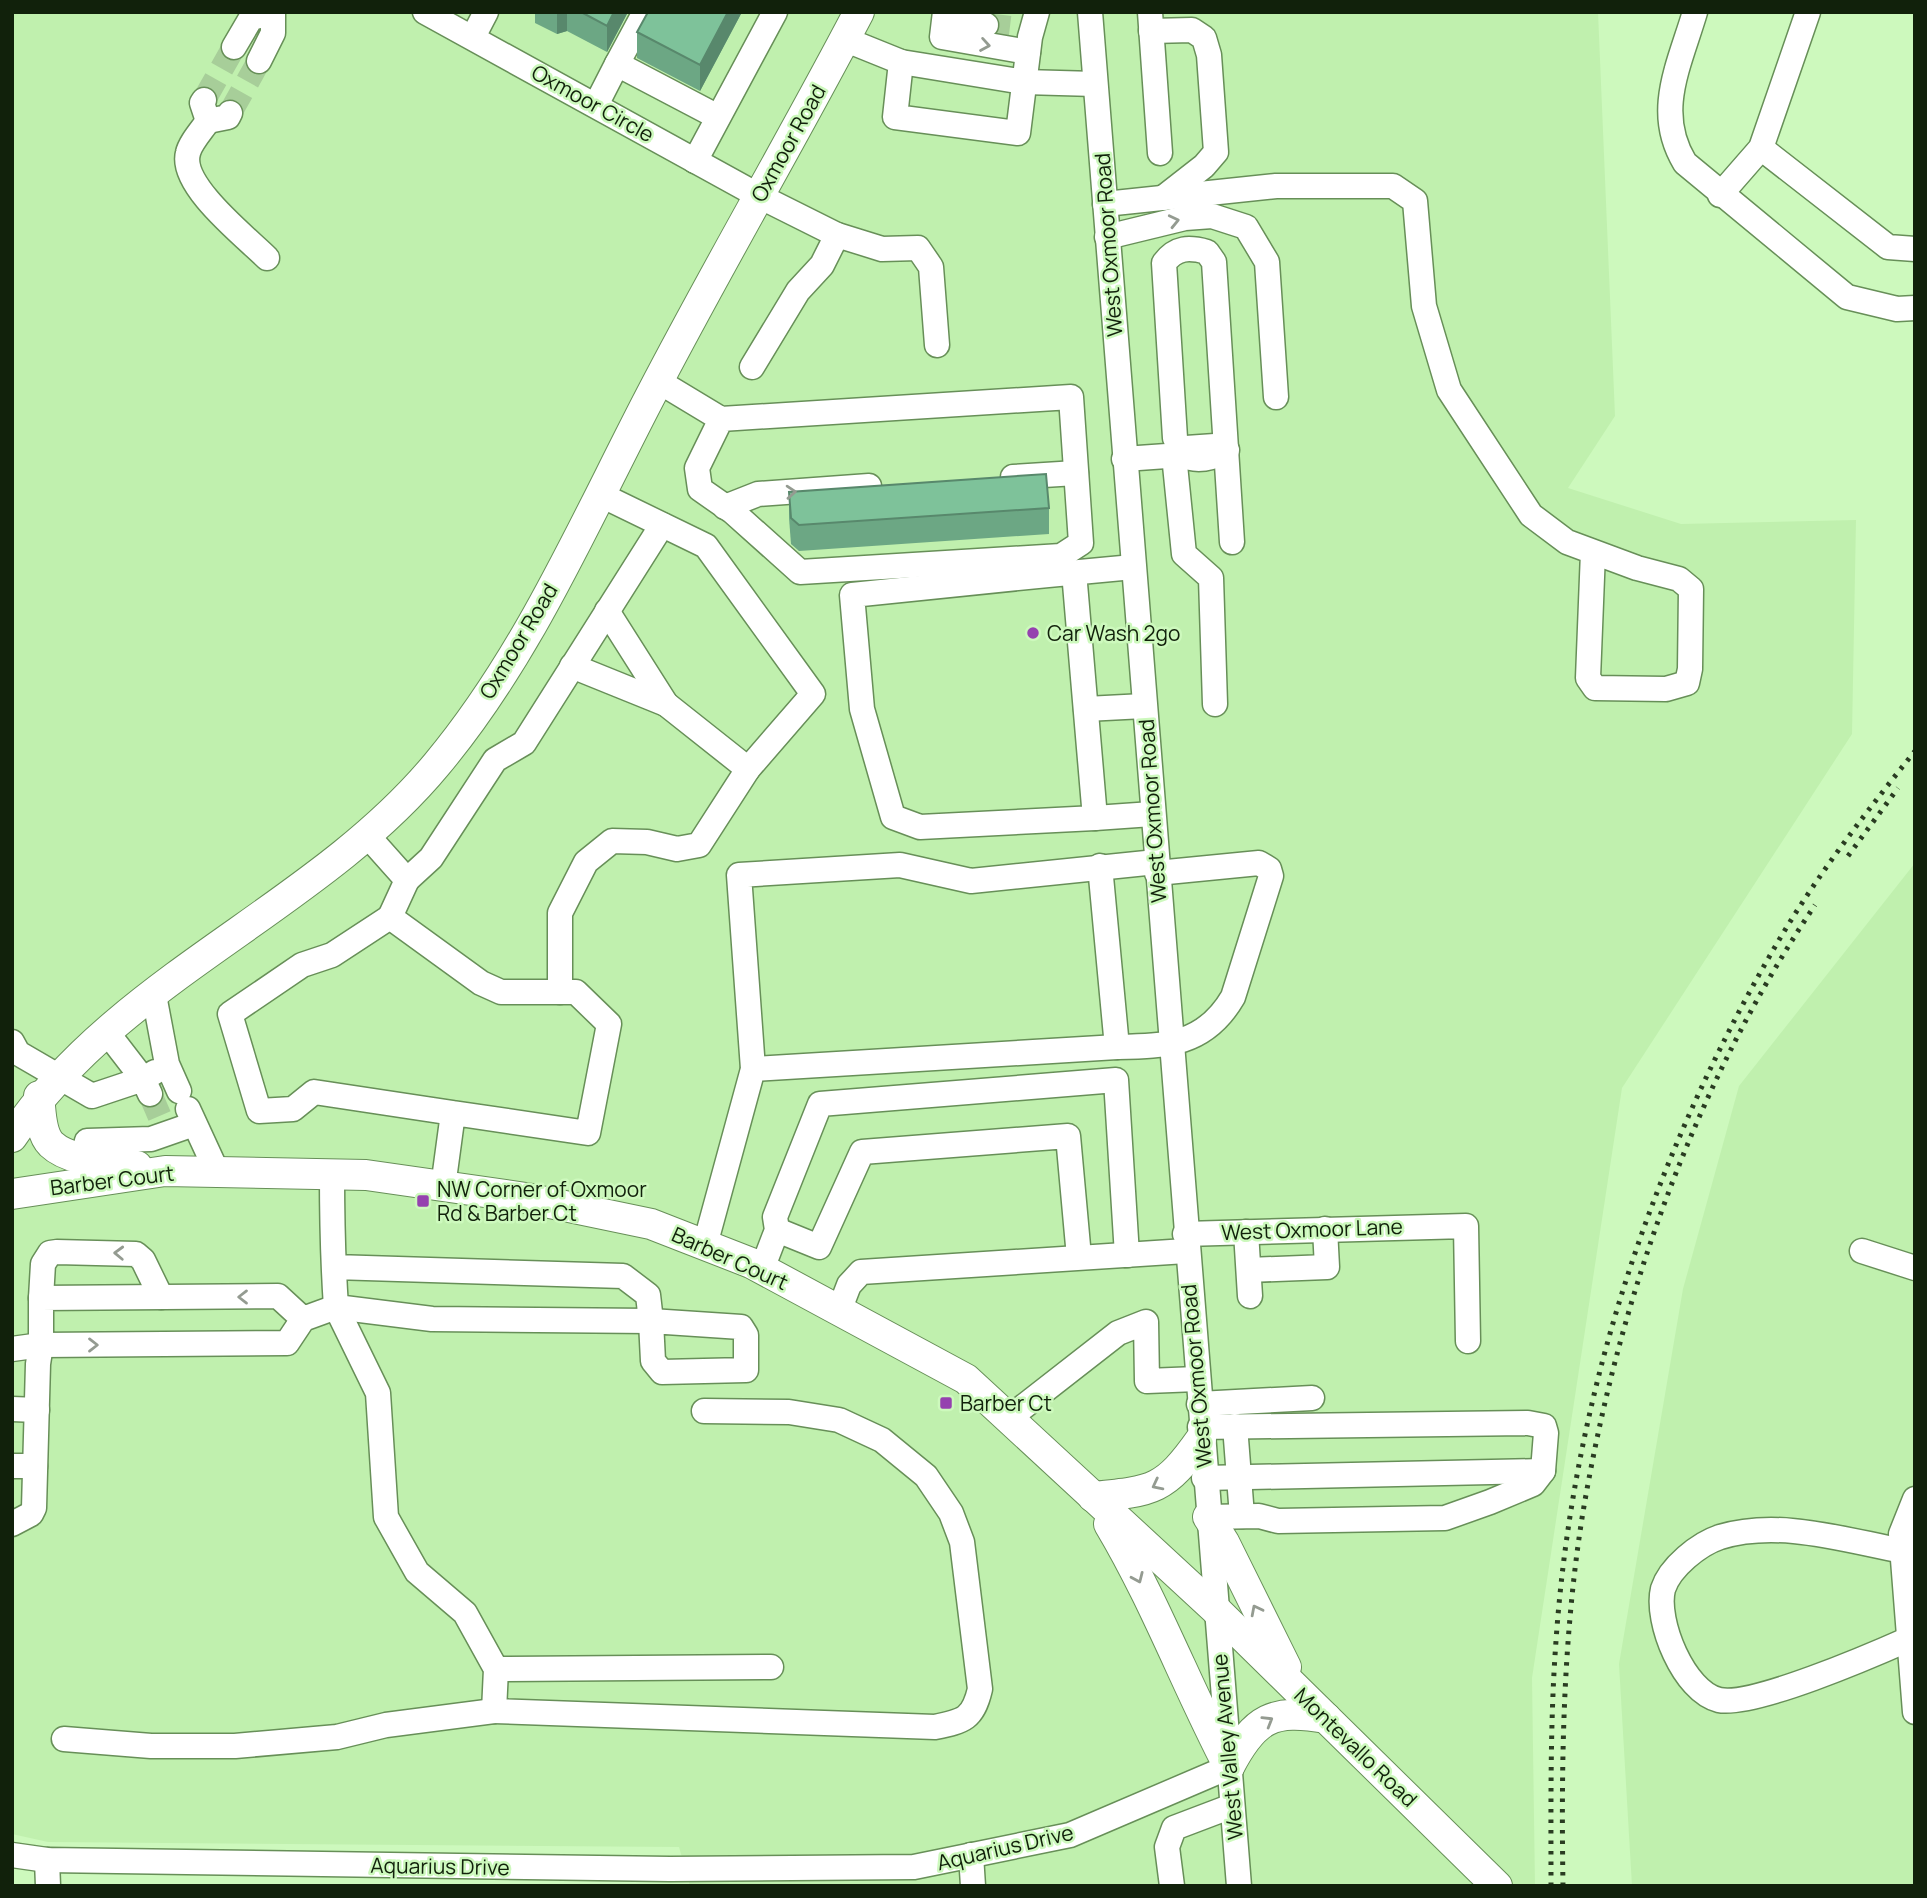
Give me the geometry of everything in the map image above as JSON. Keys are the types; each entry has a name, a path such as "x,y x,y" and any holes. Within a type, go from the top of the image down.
{"main road":[{"name":"Oxmoor Road","path":"15,1124 106,1031 366,834 437,765 498,680 538,613 658,381 859,12"},
{"path":"49,1087 42,1126 51,1144 83,1157 161,1170"},
{"name":"Barber Court","path":"12,1194 161,1170 366,1175 526,1198 650,1224 762,1269 966,1379 1215,1609"},
{"path":"1200,1423 1184,1464 1163,1484 1140,1492 1093,1497 1128,1555 1196,1704 1229,1766 1249,1735 1272,1718 1295,1713 1326,1718"},
{"path":"1208,1517 1224,1542 1300,1692"},
{"name":"Montevallo Road","path":"1215,1609 1497,1886"}],"street":[{"name":"Oxmoor Circle","path":"425,12 759,196 836,235 882,249 918,248 931,267 937,345"},
{"path":"472,37 486,12"},
{"path":"596,105 645,12"},
{"path":"695,160 775,12"},
{"name":"West Oxmoor Road","path":"1090,12 1215,1609"},
{"path":"1695,12 1670,98 1668,119 1674,144 1685,163 1720,195 1847,297 1897,309 1915,308"},
{"path":"1720,195 1761,148 1808,12"},
{"path":"234,47 251,18 274,13 273,33 259,61"},
{"path":"1160,153 1151,22 1192,30 1204,38 1209,55 1216,152 1204,166 1163,198"},
{"path":"901,62 895,117 1018,133 1027,31 944,23"},
{"path":"944,23 986,24"},
{"path":"844,39 901,62 1024,82 1095,84"},
{"path":"618,64 718,117"},
{"path":"214,111 187,153 188,173 201,193 267,258"},
{"path":"1761,148 1888,247 1915,249"},
{"path":"1107,237 1185,218 1214,204 1276,186 1392,186 1415,201 1424,306 1449,390 1531,514 1567,542 1679,579 1690,589 1690,669 1687,683 1666,689 1595,688 1588,678 1594,552"},
{"path":"1105,204 1163,198 1214,204 1245,227 1266,262 1276,397"},
{"path":"752,366 798,290 822,265 836,235"},
{"path":"1215,704 1211,578 1184,554 1164,263 1171,254 1189,247 1207,252 1214,262 1232,541"},
{"path":"658,381 721,419 1071,397 1081,543 1061,556 800,572 725,507 700,489 697,468 721,419"},
{"path":"1125,459 1177,449"},
{"path":"1177,449 1189,459 1216,457 1227,450"},
{"path":"993,478 1076,473"},
{"path":"725,507 758,494 897,485"},
{"path":"560,992 560,913 586,862 611,841 647,842 677,849 699,845 748,769 813,694 706,546 599,494"},
{"path":"390,917 481,983 501,992 576,992 610,1024 588,1133 314,1092 293,1109 259,1111 230,1014 302,965 332,955 390,917 407,880 431,858 495,760 524,743 662,525"},
{"path":"1133,567 852,595 862,709 893,817 920,827 1152,814"},
{"path":"1074,572 1095,818"},
{"path":"607,611 666,704"},
{"path":"572,666 666,704 748,769"},
{"path":"1086,709 1144,706"},
{"path":"366,834 407,880"},
{"path":"705,1245 753,1069 739,875 900,865 971,881 1100,866 1259,863 1269,869 1271,876 1233,997 1222,1015 1196,1034 1170,1046 753,1069"},
{"path":"1100,866 1117,1047"},
{"path":"155,995 167,1064 217,1172"},
{"path":"106,1031 139,1090"},
{"path":"12,1042 18,1053 49,1087 92,1096 139,1090 167,1064"},
{"path":"762,1269 777,1230 775,1217 820,1104 1116,1080 1127,1255"},
{"path":"83,1157 88,1141 157,1133 187,1107"},
{"path":"443,1186 453,1113"},
{"path":"157,1133 161,1170"},
{"path":"777,1230 819,1247 862,1152 1068,1136 1079,1258"},
{"path":"332,1175 336,1307 378,1393 386,1517 416,1572 465,1613 496,1669 494,1711"},
{"name":"West Oxmoor Lane","path":"839,1311 849,1285 861,1272 1127,1255 1247,1232 1466,1226 1468,1341"},
{"path":"1249,1270 1327,1267 1325,1229"},
{"path":"1247,1232 1250,1296"},
{"path":"1861,1251 1915,1268"},
{"path":"12,1524 31,1514 34,1508 24,1466 24,1410 41,1345 43,1264 50,1253 136,1254 144,1260 161,1297"},
{"path":"12,1349 41,1345 287,1343 303,1319 336,1307 432,1319 651,1321 648,1295 623,1276 334,1267"},
{"path":"41,1298 278,1297 303,1319"},
{"path":"1009,1418 1118,1333 1146,1322 1147,1381 1197,1379"},
{"path":"1200,1423 1312,1398"},
{"path":"64,1739 151,1746 271,1743 337,1737 386,1725 494,1711 935,1727 962,1722 976,1708 980,1689 962,1542 951,1513 926,1476 882,1440 839,1420 789,1412 704,1411"},
{"path":"1200,1423 1235,1426 1539,1424 1546,1433 1544,1471 1533,1484 1445,1518 1278,1521 1259,1516 1208,1517"},
{"path":"1235,1426 1242,1516"},
{"path":"1205,1478 1544,1471"},
{"path":"1913,1510 1902,1534 1910,1580 1909,1639 1915,1712"},
{"path":"1903,1551 1783,1529 1747,1531 1717,1538 1672,1571 1661,1603 1674,1651 1689,1681 1703,1693 1719,1700 1739,1699 1828,1674 1909,1639"},
{"name":"West Valley Avenue","path":"1215,1609 1239,1886"},
{"path":"496,1669 771,1667"},
{"name":"Aquarius Drive","path":"12,1855 47,1860 371,1875 672,1878 914,1867 1070,1835 1229,1766"},
{"path":"1172,1886 1167,1847 1174,1828 1232,1806"},
{"path":"971,1856 973,1886"},
{"path":"47,1860 48,1886"}],"shaded area":[{"path":"12,12 1598,12 1615,416 1568,488 1681,524 1856,520 1852,734 1622,1088 1532,1678 1535,1886 690,1886 679,1847 48,1842 12,1834"},
{"path":"1915,863 1915,1886 1632,1886 1619,1664 1683,1289 1739,1086"}],"building":[{"path":"581,12 614,12 607,26"},
{"path":"648,12 728,12 700,65 637,32"},
{"path":"1046,474 1049,508 799,525 791,518 789,492"}],"tunnel":[{"path":"986,25 1010,28"},
{"path":"204,100 234,47"},
{"path":"230,113 259,61"},
{"path":"150,1094 163,1124"}],"railway":[{"path":"1551,1886 1553,1702 1565,1549 1580,1457 1601,1367 1627,1277 1658,1190 1694,1104 1734,1021 1810,891 1915,751"},
{"path":"1848,856 1898,788"},
{"path":"1563,1886 1563,1746 1571,1605 1583,1512 1617,1353 1667,1196 1698,1120 1733,1046 1772,974 1815,905"}],"place":[{"name":"Car Wash 2go","path":"1033,633"},
{"name":"NW Corner of Oxmoor Rd & Barber Ct","path":"423,1201"},
{"name":"Barber Ct","path":"946,1403"}]}
